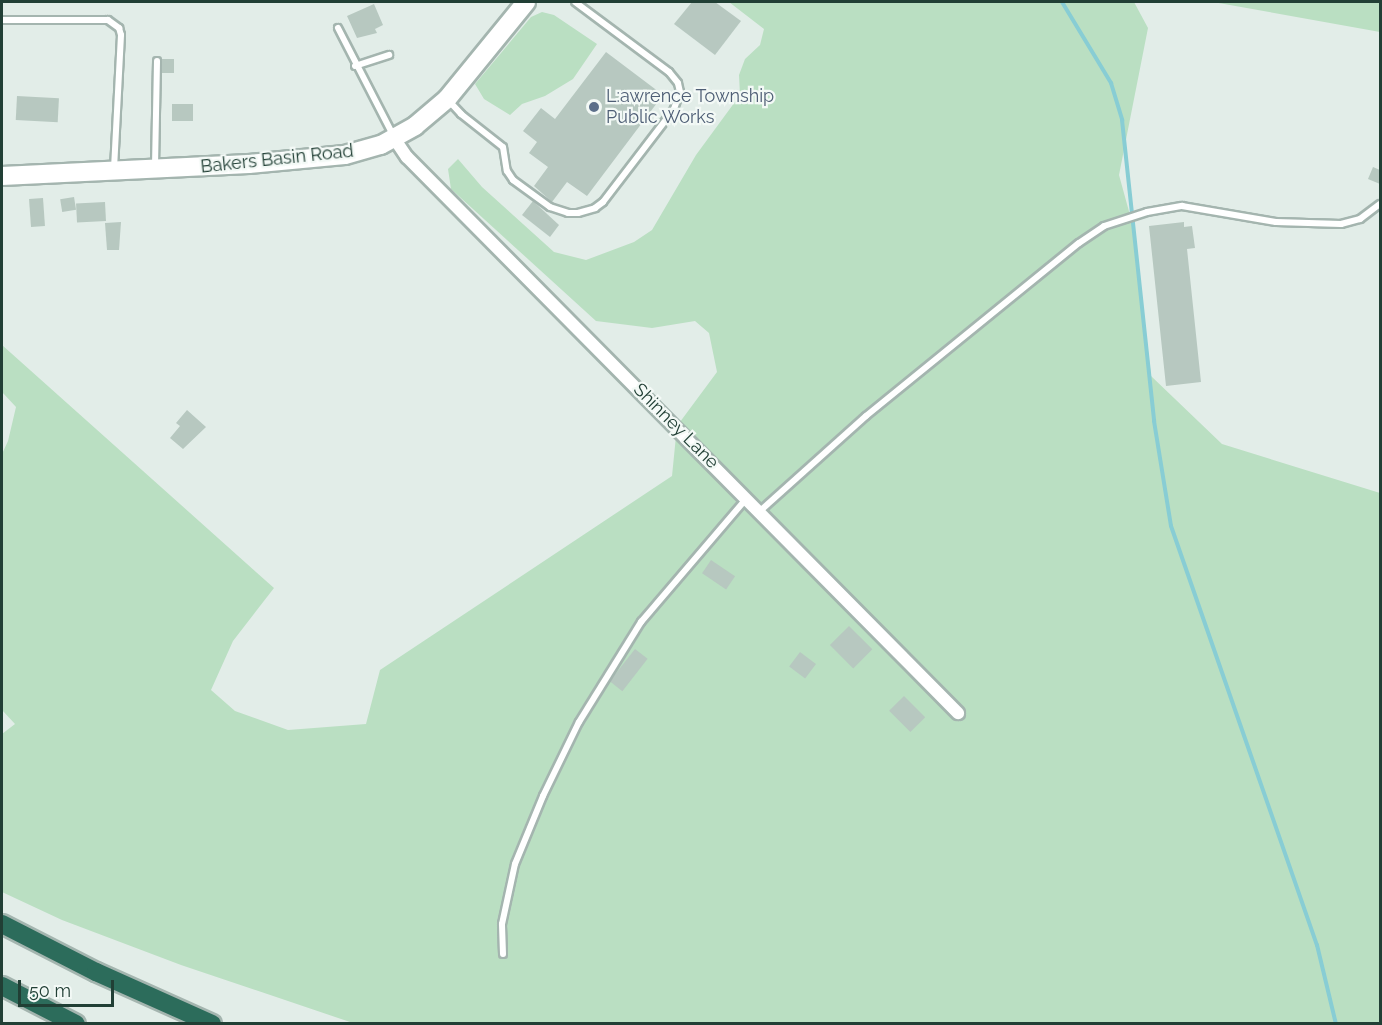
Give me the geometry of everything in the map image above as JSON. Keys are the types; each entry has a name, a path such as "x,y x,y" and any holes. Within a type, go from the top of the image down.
{"highway":[{"path":"2,924 96,972 212,1023"},
{"path":"2,986 76,1023"}],"main road":[{"name":"Bakers Basin Road","path":"2,176 155,169 345,155 394,138 415,126 447,99 526,2"}],"street":[{"name":"Shinney Lane","path":"394,138 407,157 748,498 958,713"}],"lane":[{"path":"447,99 461,114 502,146 506,154 507,171 513,180 559,210 578,213 595,208 610,195 674,109 680,92 675,79 669,72 575,2"},
{"path":"2,20 108,20 119,28 121,35 114,171"},
{"path":"338,28 394,138"},
{"path":"356,66 389,55"},
{"path":"155,169 157,61"},
{"path":"760,511 866,416 1079,243 1104,226 1124,218 1163,208 1197,206 1276,222 1341,224 1360,219 1380,204"},
{"path":"503,954 502,924 515,864 543,796 579,722 641,622 748,498"}],"green space":[{"path":"729,2 1134,2 1148,28 1119,175 1133,226 1151,376 1222,444 1380,493 1380,1023 353,1023 181,965 62,920 2,892 2,734 15,724 2,710 2,454 8,441 16,407 2,392 2,345 274,588 233,641 211,690 235,711 288,730 366,724 380,670 672,476 677,426 717,372 709,333 695,321 652,328 596,321 451,189 448,169 458,159 482,187 554,252 586,260 634,242 652,230 696,155 740,95 739,75 745,59 760,45 764,29"},
{"path":"1213,2 1380,2 1380,32"},
{"path":"542,12 554,15 597,44 573,79 545,96 522,104 510,115 484,99 475,84 531,17"}],"building":[{"path":"692,2 715,2 741,21 715,55 674,24"},
{"path":"374,4 383,25 375,29 377,33 357,38 347,16"},
{"path":"606,52 663,95 587,196 567,182 552,202 534,186 548,167 529,153 537,142 523,131 541,108 555,119"},
{"path":"162,59 174,59 174,73 162,73"},
{"path":"17,96 59,98 58,122 16,120"},
{"path":"172,104 193,104 193,121 172,121"},
{"path":"1373,167 1380,170 1380,184 1368,179"},
{"path":"74,197 76,210 62,212 60,199"},
{"path":"43,198 45,226 31,227 29,199"},
{"path":"533,201 559,225 550,237 522,215"},
{"path":"105,202 106,221 77,222 76,204"},
{"path":"121,222 119,250 107,250 105,223"},
{"path":"1184,222 1184,227 1192,226 1195,248 1187,249 1201,382 1166,386 1149,226"},
{"path":"187,410 206,427 183,449 170,438 180,426 176,423"},
{"path":"711,560 735,576 726,589 702,573"},
{"path":"849,626 872,649 853,668 830,645"},
{"path":"635,649 648,659 622,691 610,681"},
{"path":"800,652 816,664 805,678 789,666"},
{"path":"904,696 925,717 910,732 889,711"}],"waterway":[{"path":"1062,2 1111,83 1122,120 1154,421 1171,526 1317,945 1336,1024"}],"place":[{"name":"L:awrence Township Public Works","path":"594,107"}]}
